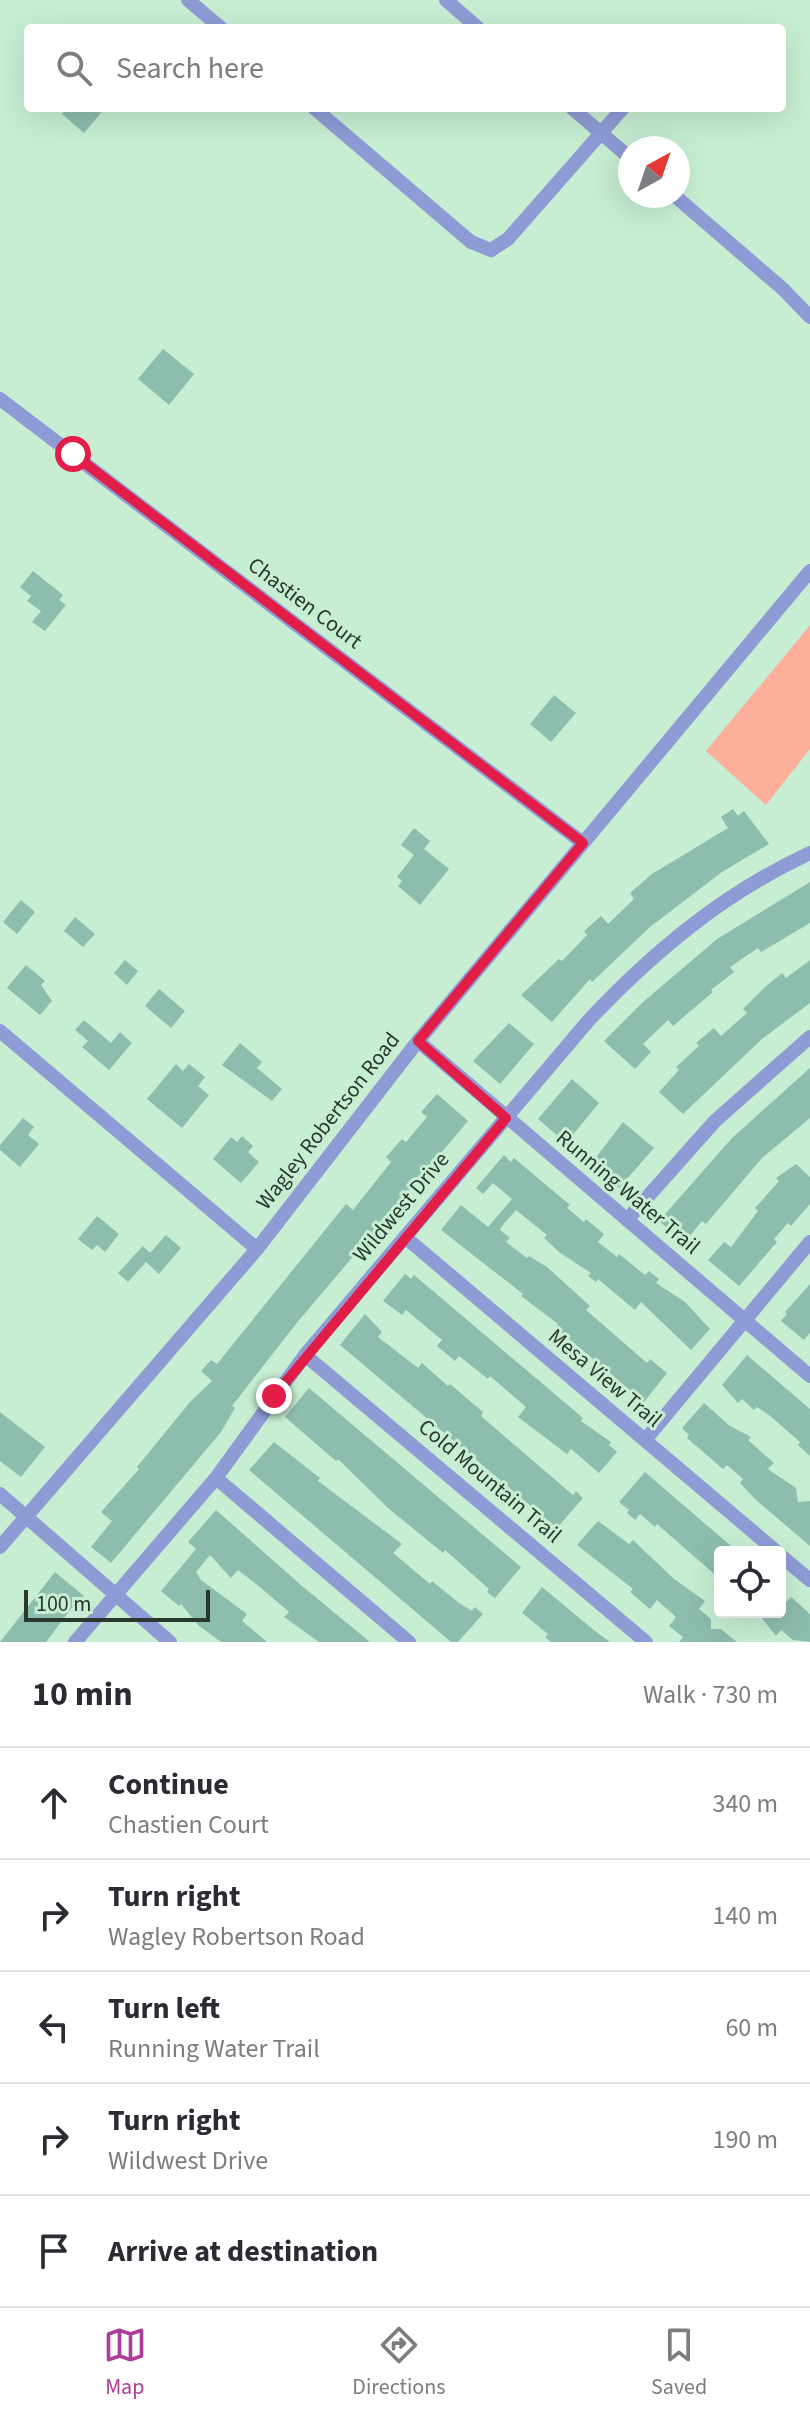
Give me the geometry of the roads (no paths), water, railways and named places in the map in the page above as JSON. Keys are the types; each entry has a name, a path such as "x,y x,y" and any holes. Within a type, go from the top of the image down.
{"street":[{"path":"188,0 216,24"},
{"path":"446,0 473,24"},
{"path":"319,112 471,242 491,250 508,239 619,112"},
{"path":"577,112 618,148"},
{"path":"689,208 783,289 810,317"},
{"name":"Chastien Court","path":"0,399 583,843"},
{"name":"Wagley Robertson Road","path":"0,1547 257,1249 418,1041 808,578"},
{"name":"Wildwest Drive","path":"75,1642 216,1478 305,1355 589,1020 656,954 735,892 810,853"},
{"path":"0,1031 257,1249"},
{"path":"627,1220 715,1121 810,1037"},
{"name":"Running Water Trail","path":"418,1041 810,1376"},
{"name":"Mesa View Trail","path":"405,1237 770,1546"},
{"path":"645,1440 810,1242"},
{"name":"Cold Mountain Trail","path":"305,1355 646,1642"},
{"path":"216,1478 409,1642"},
{"path":"0,1494 170,1642"},
{"name":"Mesa View Trail","path":"786,1560 810,1580"}]}
